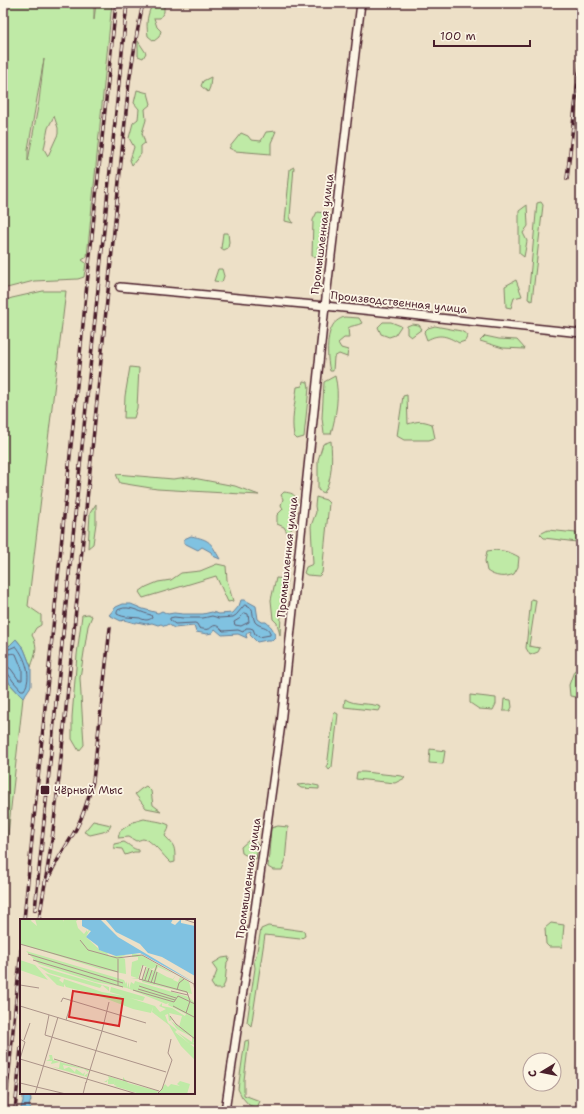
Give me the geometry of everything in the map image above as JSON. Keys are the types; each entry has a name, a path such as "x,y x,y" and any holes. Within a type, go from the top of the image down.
{"street":[{"name":"Промышленная улица","path":"225,1111 281,724 325,306 361,3"},
{"name":"Производственная улица","path":"120,287 325,306 581,333"}],"green space":[{"path":"3,3 94,3 94,20 96,3 112,3 87,257 82,260 86,263 84,277 78,279 34,281 3,289","holes":["44,59 39,101 28,161 28,149","54,116 58,128 58,134 48,156 44,149 48,128"]},
{"path":"153,3 164,3 164,12 160,18 154,18 157,27 161,31 159,37 154,41 148,36 147,27 149,11"},
{"path":"138,41 146,53 143,58 138,56"},
{"path":"211,77 208,92 201,86 203,81"},
{"path":"137,90 148,93 151,104 145,109 146,120 142,133 145,143 141,146 141,154 132,165 130,160 134,147 129,138 133,123 138,119 139,109 134,103"},
{"path":"276,131 271,143 271,154 235,151 229,148 241,133 248,136 251,140 261,141 266,132"},
{"path":"294,167 290,217 293,223 285,221 290,169"},
{"path":"541,202 543,205 532,301 528,299 537,203"},
{"path":"527,205 528,226 523,233 527,241 524,257 519,253 519,211"},
{"path":"317,212 325,213 325,233 324,241 317,248 322,256 317,257 312,256 313,220"},
{"path":"223,233 228,233 229,242 228,248 224,250 221,248"},
{"path":"218,269 222,269 224,276 222,282 214,281"},
{"path":"516,280 522,296 514,298 511,308 506,307 505,286"},
{"path":"43,291 66,291 28,606 41,615 41,625 36,628 32,635 36,647 31,667 24,649 16,639 9,646 3,638 3,301"},
{"path":"344,317 359,318 362,323 348,328 349,338 344,338 338,343 341,348 348,350 347,357 339,354 334,357 333,371 330,371 328,349 330,331 335,322"},
{"path":"383,322 391,322 401,326 395,335 389,337 381,334 378,327"},
{"path":"412,324 419,325 422,329 411,337 407,334 407,326"},
{"path":"435,326 461,331 468,335 465,341 459,343 443,336 427,340 424,332 428,328"},
{"path":"485,336 499,339 517,340 525,349 503,348 480,341"},
{"path":"130,367 139,368 137,408 134,418 124,418 125,396"},
{"path":"335,376 337,405 331,434 324,434 322,418 324,382"},
{"path":"303,381 308,382 309,388 304,437 297,439 294,436 293,430 294,412 297,387 302,386"},
{"path":"407,395 408,424 420,421 432,424 435,438 429,440 404,440 397,436 403,396"},
{"path":"331,441 332,461 329,481 324,493 318,490 318,460 323,444"},
{"path":"116,474 173,479 188,477 235,486 259,495 157,489 120,483"},
{"path":"284,492 292,494 297,500 294,503 293,513 296,523 288,534 284,527 277,524 277,515 283,509 281,505 283,499 281,495"},
{"path":"316,497 326,500 329,503 322,573 319,576 307,575 304,573 306,567 313,564 311,526 316,512"},
{"path":"96,504 96,523 93,544 88,548 90,513"},
{"path":"548,530 576,533 577,542 544,538 540,534"},
{"path":"487,551 503,551 519,557 518,567 514,574 500,576 493,575 487,571 485,561"},
{"path":"217,564 226,566 227,580 233,601 228,602 216,576 143,598 139,592 158,582 171,580 181,573 200,571"},
{"path":"276,578 287,579 281,616 280,635 277,623 273,619 271,600"},
{"path":"531,599 536,600 529,646 540,648 538,652 530,655 526,648"},
{"path":"88,614 92,616 88,626 80,678 84,745 79,751 72,739 72,717 82,615"},
{"path":"581,667 581,698 570,696 569,685 574,671"},
{"path":"3,672 10,684 23,698 3,880"},
{"path":"470,695 496,698 496,704 493,710 479,709 470,703"},
{"path":"345,699 381,707 379,711 344,707"},
{"path":"504,699 511,700 512,707 510,711 503,711"},
{"path":"334,712 338,714 332,767 329,770 327,767"},
{"path":"430,749 445,751 443,764 429,763"},
{"path":"357,772 402,776 405,778 395,783 356,779"},
{"path":"309,784 319,786 319,789 301,788 297,785"},
{"path":"146,786 151,791 153,805 161,811 146,808 135,794"},
{"path":"144,819 169,825 165,836 174,847 175,862 171,863 154,845 147,840 143,839 136,841 129,837 118,838 120,831 133,822"},
{"path":"93,821 111,825 109,829 103,832 90,835 84,832"},
{"path":"278,826 288,827 285,862 282,870 273,870 268,867 271,828"},
{"path":"249,840 254,840 258,845 256,859 252,859 242,853 241,847"},
{"path":"124,842 139,850 139,852 125,855 122,849 114,848 114,844"},
{"path":"551,923 564,925 562,947 549,947 546,944 545,928"},
{"path":"268,926 304,931 305,936 300,939 265,935 251,1026 247,1022 255,968 254,961 261,929"},
{"path":"229,957 227,962 225,983 222,989 215,989 211,983 217,971 212,964 222,958"},
{"path":"249,1040 244,1080 244,1095 260,1101 257,1108 249,1105 242,1097 238,1089 245,1041"}],"water":[{"path":"191,536 203,539 209,543 220,559 213,556 211,552 202,547 198,550 184,543 184,539"},
{"path":"241,600 245,600 256,606 258,619 262,622 266,622 273,630 275,637 272,640 257,642 250,635 251,631 246,635 247,638 238,634 222,635 215,629 212,633 207,634 196,632 194,626 174,628 168,624 165,626 152,623 135,623 124,620 121,621 109,615 116,607 123,604 131,604 143,609 158,613 162,611 168,614 203,614 212,612 219,614 233,613 239,606"},
{"path":"3,638 9,646 16,639 24,649 31,667 31,686 23,698 10,684 3,672"},
{"path":"23,1094 30,1094 31,1100 29,1106 33,1111 20,1111 23,1101"}],"railway":[{"path":"24,919 116,3"},
{"path":"35,910 127,3"},
{"path":"39,919 52,840 60,768 129,82 143,3"},
{"path":"567,179 581,54"},
{"path":"48,880 54,866 80,820 87,803 93,781 110,628"},
{"path":"5,1111 20,960"},
{"path":"15,1111 20,1058"}],"place":[{"name":"Чёрный Мыс","path":"45,790"}]}
